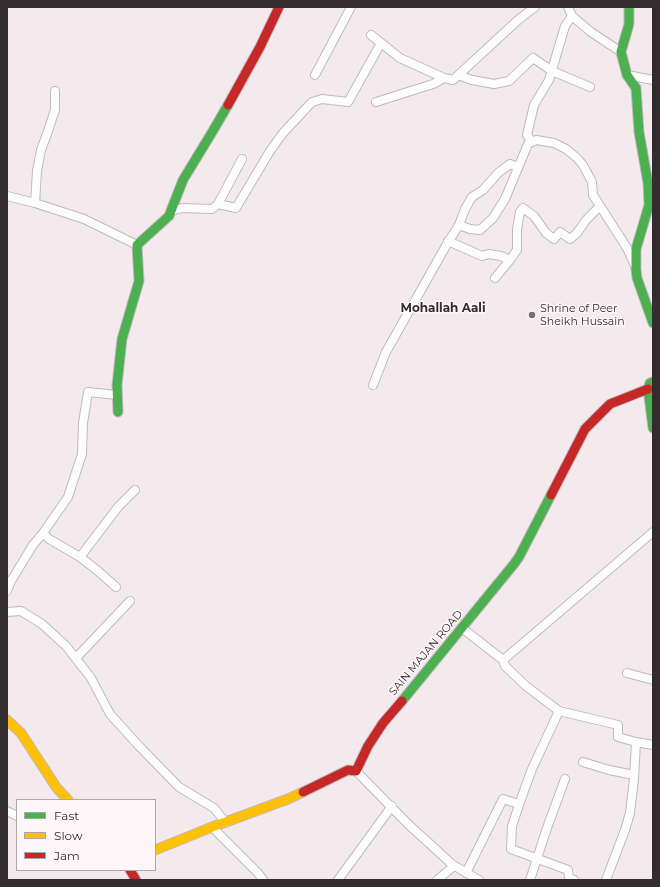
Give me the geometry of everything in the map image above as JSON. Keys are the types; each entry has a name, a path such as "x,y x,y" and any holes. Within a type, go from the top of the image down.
{"street":[{"path":"118,412 116,395 122,339 139,281 137,245 169,216 183,180 260,47 279,7"},
{"path":"315,75 351,7"},
{"path":"371,35 400,58 444,78 453,80 518,20 535,7"},
{"path":"568,7 572,16 621,52"},
{"path":"629,7 629,24 621,52 627,75 636,88 639,132 648,183 649,205 636,249 636,269 637,278 653,323"},
{"path":"532,142 527,135 534,105 549,80 565,26 572,16"},
{"path":"218,204 236,208 270,151 282,134 312,102 322,98 348,102 381,43"},
{"path":"458,75 472,80 494,84 509,81 533,58 552,71 590,87"},
{"path":"627,75 653,80"},
{"path":"376,102 433,84 444,78"},
{"path":"35,203 37,171 41,150 55,110 55,91"},
{"path":"459,225 470,229 480,230 493,218 505,199 528,144 536,140 554,143 566,149 583,165 592,182 593,195 626,248 636,269"},
{"path":"171,211 182,208 212,209 218,204 242,159"},
{"path":"373,385 386,352 459,225 465,209 472,197 483,190 498,173 510,164 518,167"},
{"path":"7,196 35,203 84,219 137,245"},
{"path":"495,278 517,250 517,228 520,212 523,208 534,216 546,233 554,239 560,232 570,239 600,206"},
{"path":"448,242 482,256 489,254 501,256 510,260"},
{"path":"650,385 653,428"},
{"name":"SAIN MAJAN ROAD","path":"356,771 368,746 384,723 514,564 585,429 610,404 650,385"},
{"path":"7,591 11,581 33,545 68,498 82,454 83,423 88,392 116,395"},
{"path":"80,558 118,507 135,490"},
{"path":"503,660 653,532"},
{"path":"43,533 49,539 98,571 116,587"},
{"path":"76,658 130,601"},
{"path":"7,612 21,611 42,624 66,646 91,678 110,714 138,745 179,787 214,808 226,822"},
{"path":"462,628 503,660 505,666 526,686 559,711 618,725 618,737 653,745"},
{"path":"627,672 653,680"},
{"path":"559,711 532,769 519,804 512,826 511,849 568,870 569,878 574,880"},
{"path":"7,720 21,733 56,787 67,799"},
{"path":"606,880 625,830 630,812 636,742"},
{"path":"583,762 609,770 634,775"},
{"path":"156,850 288,799 348,770 356,771 408,824 454,866 453,865 479,880"},
{"path":"530,880 565,779"},
{"path":"466,873 503,799 519,804"},
{"path":"338,880 392,806"},
{"path":"7,811 16,816"},
{"path":"212,827 264,880"},
{"path":"437,880 454,866"},
{"path":"131,871 136,880"}],"traffic: fast":[{"path":"629,7 629,24 621,52 627,75 636,88 639,132 648,183 649,205 636,249 636,269 637,278 653,323"},
{"path":"118,412 117,385 122,339 139,281 137,245 169,216 183,180 228,105"},
{"path":"653,382 650,383 648,389 653,428"},
{"path":"402,701 514,564 551,495"}],"traffic: slow":[{"path":"7,720 21,733 56,787 67,799"},
{"path":"156,850 303,792"}],"traffic: jam":[{"path":"228,105 260,47 279,7"},
{"path":"551,495 585,429 610,404 648,389"},
{"path":"303,792 348,770 356,771 368,746 383,723 402,701"},
{"path":"131,871 136,880"}],"place":[{"name":"Shrine of Peer Sheikh Hussain","path":"532,315"}],"district":[{"name":"Mohallah Aali","path":"443,308"}]}
